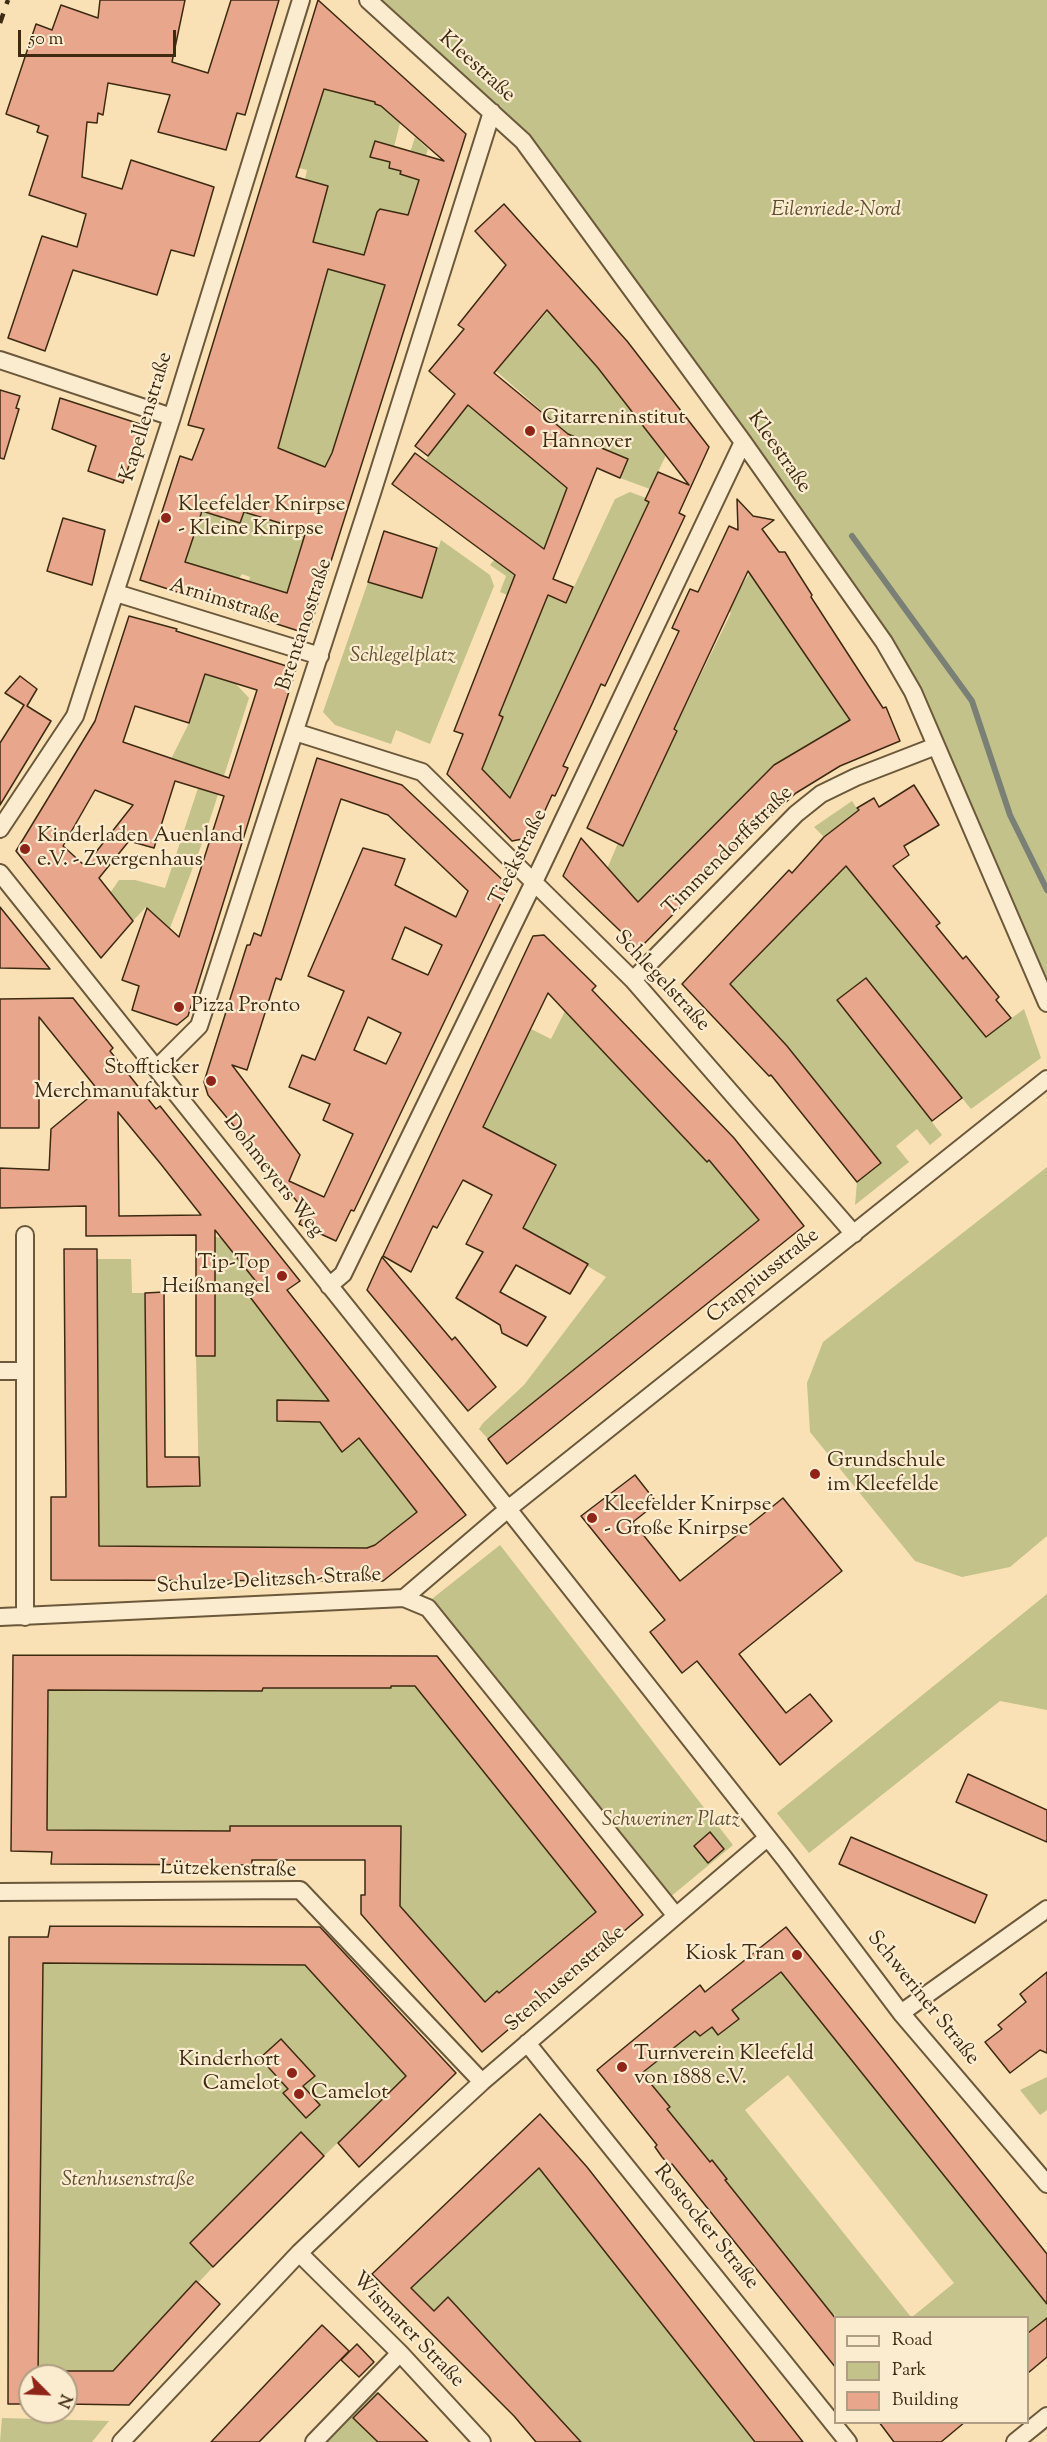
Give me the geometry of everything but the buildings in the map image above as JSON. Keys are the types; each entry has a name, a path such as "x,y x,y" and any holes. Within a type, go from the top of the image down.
{"street":[{"name":"Kapellenstraße","path":"0,829 75,716 172,417 301,0"},
{"name":"Kleestraße","path":"368,0 523,141 743,442 884,642 913,692 1047,1004"},
{"name":"Brentanostraße","path":"158,1068 199,1026 320,656 492,112"},
{"path":"0,360 172,417"},
{"name":"Tieckstraße","path":"329,1286 343,1274 533,884 743,442"},
{"name":"Arnimstraße","path":"116,593 320,656"},
{"name":"Schlegelstraße","path":"295,732 422,772 533,884 633,980 854,1233"},
{"name":"Timmendorffstraße","path":"633,980 796,814 821,794 856,777 936,746"},
{"name":"Dohmeyers Weg","path":"0,873 508,1509"},
{"name":"Crappiusstraße","path":"508,1509 1047,1079"},
{"path":"25,1235 23,1371 25,1617"},
{"path":"0,1371 23,1371"},
{"path":"508,1509 767,1838"},
{"name":"Schulze-Delitzsch-Straße","path":"0,1617 404,1598 508,1509"},
{"path":"404,1598 428,1608 676,1916"},
{"name":"Stenhusenstraße","path":"124,2441 299,2253 482,2082 767,1838"},
{"name":"Schweriner Straße","path":"767,1838 902,2013 1047,2184"},
{"name":"Lützekenstraße","path":"0,1892 300,1890 482,2082"},
{"path":"902,2013 1047,1909"},
{"name":"Rostocker Straße","path":"527,2043 848,2442"},
{"name":"Wismarer Straße","path":"299,2253 400,2353 482,2442"},
{"path":"314,2442 400,2353"},
{"path":"1015,2442 1047,2416"}],"green space":[{"name":"Eilenriede-Nord","path":"368,0 1047,0 1047,1003 913,692 523,141"},
{"path":"325,85 340,89 339,93 350,96 351,93 376,99 375,104 382,107 400,123 394,147 375,141 371,157 390,162 389,168 401,171 400,174 403,175 415,137 428,149 288,593 249,581 250,577 242,574 239,579 182,563 183,558 186,559 203,509 208,510 207,513 240,523 243,512 284,524 305,459 278,448 316,313 298,308 293,328 268,321 294,221 309,225 310,222 318,224 328,187 319,184 318,187 304,184 307,170 299,168","holes":["303,239 334,247 329,268 320,266 317,275 326,278 321,296 299,293 299,290 290,288"]},
{"path":"548,311 598,368 666,455 650,489 620,478 627,459 585,441 530,588 566,604 615,499 630,492 646,498 649,502 519,779 520,807 482,769 503,717 499,715 542,610 500,592 506,576 490,565 494,560 510,571 425,461 468,405 574,439 496,371"},
{"name":"Schlegelplatz","path":"441,540 490,575 494,586 430,744 396,730 391,744 335,725 323,712 368,582 421,598"},
{"path":"751,571 851,723 824,735 774,765 638,902 607,869 618,843 624,845 639,813 635,811 644,803 659,771 655,768 731,613 726,610"},
{"path":"201,673 236,684 249,698 204,838 170,928 164,984 158,919 146,907 128,926 110,893 119,880 135,880 165,888 204,770 171,759 189,723 199,692"},
{"path":"852,801 891,863 864,888 986,1037 1024,1009 1041,1058 971,1109 944,1076 928,1062 931,1058 899,1018 895,1020 867,978 837,1000 942,1135 930,1145 917,1129 896,1146 909,1162 855,1205 857,1182 881,1163 787,1046 730,985 842,870 860,856 826,839 814,827"},
{"path":"565,1011 707,1162 709,1160 759,1221 488,1439 479,1429 483,1423 524,1385 606,1277 519,1226 530,1214 555,1165 483,1127 531,1029 551,1039"},
{"path":"1047,1167 1047,1536 1010,1567 962,1577 915,1561 810,1432 807,1383 823,1342"},
{"path":"207,1235 221,1238 259,1284 247,1293 417,1512 375,1545 367,1548 84,1547 84,1517 99,1516 97,1259 131,1259 132,1293 145,1293 147,1486 199,1486 196,1356 214,1356"},
{"name":"Schweriner Platz","path":"500,1545 733,1845 669,1898 428,1602","holes":["710,1833 724,1849 708,1863 694,1846"]},
{"path":"1047,1594 1047,1710 1000,1701 809,1853 777,1813"},
{"path":"392,1686 420,1686 454,1735 584,1898 599,1910 485,2002 400,1906 400,1826 230,1826 230,1831 47,1830 48,1690 262,1691 263,1688 392,1688"},
{"path":"43,1963 305,1965 406,2076 324,2156 300,2132 190,2243 213,2267 198,2283 196,2281 113,2371 78,2371 78,2364 38,2364"},
{"path":"781,1972 1047,2304 1047,2318 1029,2332 1029,2316 913,2316 954,2283 788,2075 745,2110 910,2316 832,2315 725,2180 727,2178 712,2161 710,2162 667,2109 669,2107 640,2075 695,2031 700,2036 712,2027 719,2035 739,2019 732,2010"},
{"path":"1047,2077 1047,2110 1040,2115 1020,2090"},
{"path":"555,2152 557,2191 755,2442 581,2442 448,2297 434,2311 411,2288"},
{"path":"370,2384 378,2393 354,2418 378,2442 314,2442"},
{"path":"2,2418 18,2418 18,2424 78,2424 78,2420 109,2421 92,2442 0,2442"}],"waterway":[{"path":"852,536 972,701 1010,815 1047,890"}],"railway":[{"path":"0,23 8,0"}],"place":[{"name":"Gitarreninstitut Hannover","path":"530,431"},
{"name":"Kleefelder Knirpse - Kleine Knirpse","path":"166,518"},
{"name":"Kinderladen Auenland e.V. - Zwergenhaus","path":"25,849"},
{"name":"Pizza Pronto","path":"179,1007"},
{"name":"Stoffticker Merchmanufaktur","path":"211,1081"},
{"name":"Tip-Top Heißmangel","path":"282,1276"},
{"name":"Grundschule im Kleefelde","path":"815,1474"},
{"name":"Kleefelder Knirpse - Große Knirpse","path":"592,1518"},
{"name":"Kiosk Tran","path":"797,1955"},
{"name":"Turnverein Kleefeld von 1888 e.V.","path":"622,2067"},
{"name":"Kinderhort Camelot","path":"292,2073"},
{"name":"Camelot","path":"299,2094"}]}
